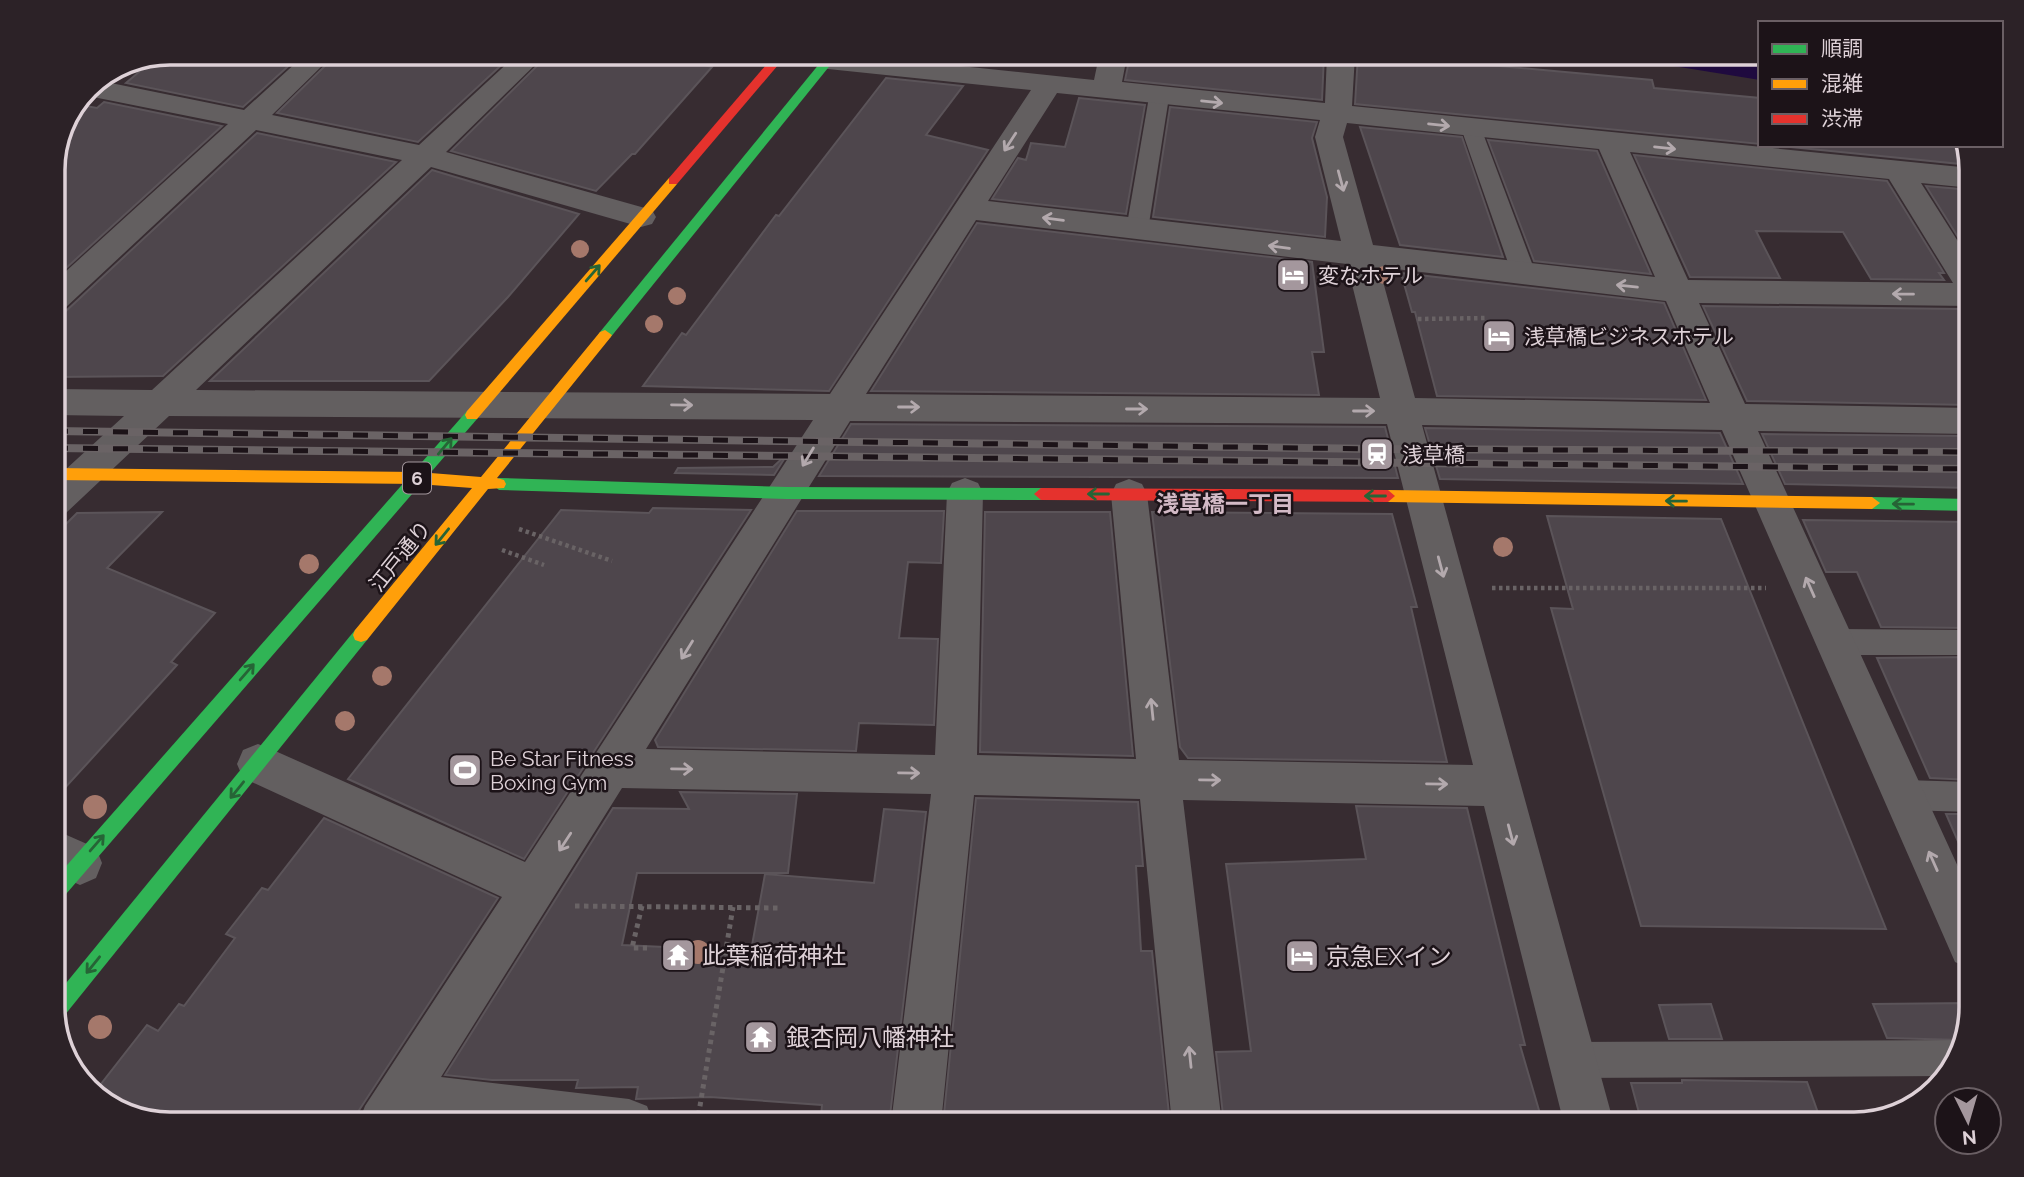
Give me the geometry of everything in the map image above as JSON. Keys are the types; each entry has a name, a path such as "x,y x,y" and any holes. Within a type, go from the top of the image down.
{"main road":[{"name":"江戸通り","path":"66,856 418,478 772,65"},
{"name":"江戸通り","path":"65,999 485,484 817,65"},
{"path":"68,474 418,478 485,484 787,493 1422,496 1959,505"}],"street":[{"path":"65,290 311,65"},
{"path":"68,474 160,402 522,65"},
{"path":"874,65 1159,97 1959,177"},
{"path":"1106,91 1111,65"},
{"path":"1341,65 1342,97 1329,138 1585,1112"},
{"path":"391,1111 613,768 787,493 838,407 1048,85"},
{"path":"101,90 427,156 641,217"},
{"path":"1611,143 1959,918"},
{"path":"1899,171 1959,268"},
{"path":"967,209 1362,257 1677,291 1959,295"},
{"path":"65,402 1400,411 1959,421"},
{"path":"917,1112 955,774 965,493"},
{"path":"1129,494 1196,1112"},
{"path":"258,764 530,897"},
{"path":"613,768 1499,786"}],"lane":[{"path":"1137,230 1159,97"},
{"path":"1471,128 1524,274"},
{"path":"1835,642 1959,643"},
{"path":"1903,795 1959,797"},
{"path":"1571,1060 1946,1058"}],"path":[{"path":"1416,319 1488,317"},
{"path":"519,530 612,561"},
{"path":"502,550 544,565"},
{"path":"1480,588 1811,588"},
{"path":"530,897 642,906 781,908"},
{"path":"642,906 632,948 647,948"},
{"path":"699,1112 733,907"}],"shaded area":[{"path":"1667,65 1758,65 1758,80"}],"building":[{"path":"289,65 243,107 126,83 149,67"},
{"path":"326,65 501,65 418,142 277,113"},
{"path":"538,65 712,67 635,154 596,191 451,151"},
{"path":"1128,65 1324,65 1322,100 1125,80"},
{"path":"1357,65 1488,65 1652,80 1654,88 1758,98 1758,144 1355,104"},
{"path":"886,78 963,86 926,135 988,150 829,391 643,386 682,333 686,335 776,215 779,216"},
{"path":"1079,98 1145,105 1126,214 992,199 1018,158 1026,160 1031,143 1065,147"},
{"path":"104,102 222,126 65,269 65,163 68,142 86,106 97,108"},
{"path":"1170,107 1317,122 1312,138 1327,197 1325,237 1153,217"},
{"path":"1360,127 1462,137 1503,257 1400,245"},
{"path":"257,133 396,162 163,376 65,377 66,311"},
{"path":"1488,140 1597,151 1651,274 1534,261"},
{"path":"1790,147 1957,147 1959,164"},
{"path":"1634,155 1887,181 1944,273 1939,273 1944,280 1871,279 1843,232 1756,231 1780,278 1690,277"},
{"path":"432,170 579,214 508,297 429,381 210,381"},
{"path":"1926,186 1959,189 1958,237"},
{"path":"977,223 1312,262 1324,352 1312,352 1319,395 871,391"},
{"path":"1401,273 1664,303 1706,400 1437,396 1415,312 1412,312"},
{"path":"1703,306 1959,309 1959,405 1747,401"},
{"path":"851,424 1385,427 1398,478 819,476"},
{"path":"1425,428 1720,433 1743,484 1440,479"},
{"path":"1762,434 1959,436 1959,488 1785,484"},
{"path":"788,453 774,475 675,473 678,468 773,467"},
{"path":"653,508 751,510 524,859 348,779 561,510 649,513"},
{"path":"797,511 944,511 941,563 908,562 899,638 938,639 934,725 859,723 856,751 658,747 655,740"},
{"path":"162,512 107,568 215,613 171,662 177,665 65,788 65,525 77,513"},
{"path":"985,512 1110,512 1133,756 980,752"},
{"path":"1152,512 1392,514 1417,607 1411,607 1447,762 1188,758 1180,747"},
{"path":"1547,516 1721,519 1886,929 1641,926 1551,608 1573,609"},
{"path":"1803,520 1959,522 1959,628 1881,627 1857,572 1826,572"},
{"path":"1959,657 1959,779 1930,778 1877,658"},
{"path":"680,792 797,794 788,873 637,873 622,945 751,951 765,874 874,883 884,809 926,812 890,1112 821,1112 822,1105 710,1097 636,1099 638,1087 576,1088 578,1080 492,1080 445,1075 613,808 689,809"},
{"path":"976,798 1138,802 1143,866 1136,866 1141,951 1152,951 1169,1112 944,1112"},
{"path":"1356,806 1467,808 1525,1045 1520,1045 1540,1112 1223,1112 1216,1052 1251,1051 1226,864 1366,859"},
{"path":"1946,814 1959,814 1959,844"},
{"path":"324,818 498,898 358,1112 156,1111 129,1104 100,1086 147,1025 158,1031 179,1004 184,1006 235,938 226,934 262,888 268,890"},
{"path":"1959,1003 1954,1040 1887,1038 1873,1004"},
{"path":"1711,1004 1722,1039 1669,1039 1659,1005"},
{"path":"1682,1080 1807,1082 1818,1112 1639,1112 1631,1083 1682,1083"}],"railway":[{"path":"65,431 1377,449 1959,452"},
{"path":"65,448 1959,469"}],"traffic: fast":[{"path":"605,335 824,65"},
{"path":"65,881 472,415"},
{"path":"499,484 787,493 1041,494"},
{"path":"1872,503 1959,505"},
{"path":"65,999 361,635"}],"traffic: slow":[{"path":"472,415 673,181"},
{"path":"361,635 605,335"},
{"path":"65,474 418,478 499,484"},
{"path":"1388,496 1872,503"}],"traffic: jam":[{"path":"673,181 772,65"},
{"path":"1041,494 1388,496"}],"place":[{"name":"変なホテル","path":"1293,275"},
{"name":"浅草橋ビジネスホテル","path":"1499,336"},
{"name":"浅草橋","path":"1377,454"},
{"name":"Be Star Fitness Boxing Gym","path":"465,770"},
{"name":"此葉稲荷神社","path":"678,955"},
{"name":"京急EXイン","path":"1302,956"},
{"name":"銀杏岡八幡神社","path":"761,1037"}],"district":[{"name":"浅草橋一丁目","path":"1225,503"}]}
